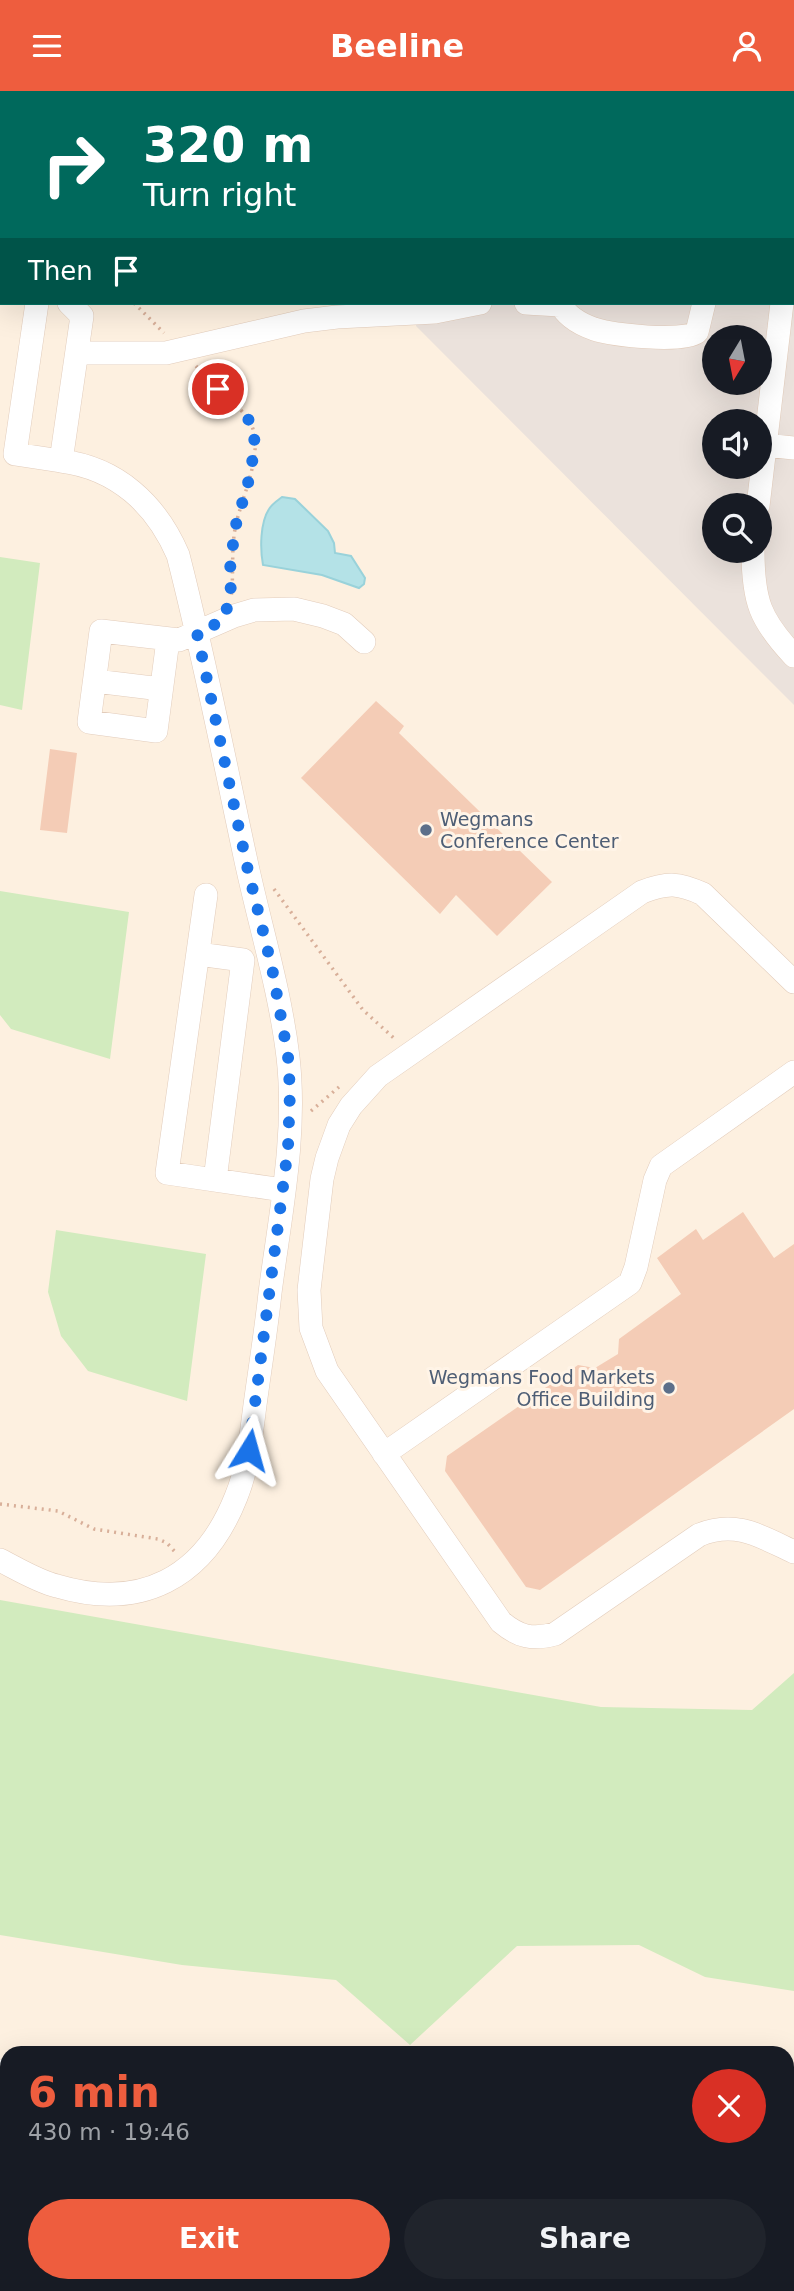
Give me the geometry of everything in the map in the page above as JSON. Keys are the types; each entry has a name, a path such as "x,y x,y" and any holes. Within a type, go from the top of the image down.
{"street":[{"path":"0,1560 53,1586 89,1594 123,1594 160,1585 178,1576 195,1562 214,1540 236,1496 249,1450 291,1116 288,1056 268,953 178,555 160,520 135,494 117,481 85,464 15,454 37,305"},
{"path":"61,461 82,316 71,305"},
{"path":"77,353 150,355 181,351 229,337 304,321 435,312 470,305"},
{"path":"561,305 573,319 594,329 684,338 697,332 704,305"},
{"path":"769,409 782,305"},
{"path":"772,446 794,449"},
{"path":"752,563 753,585 760,609 771,629 794,656"},
{"path":"168,640 156,731 89,722 101,631 179,640 222,621 266,608 294,609 323,615 344,624 363,642"},
{"path":"94,681 161,689"},
{"path":"794,982 703,894 685,885 663,884 642,892 378,1076 357,1099 339,1125 327,1158 309,1290 312,1328 327,1371 501,1622 513,1633 526,1638 555,1634 698,1535 715,1528 746,1530 794,1552"},
{"path":"206,895 167,1173 283,1190"},
{"path":"198,954 243,960 268,953"},
{"path":"215,1180 243,960"},
{"path":"384,1454 630,1283 655,1180 662,1166 794,1072"},
{"path":"288,1153 327,1158"}],"path":[{"path":"136,305 248,419 255,435 248,483 235,528 230,569 231,598 222,621"},
{"path":"272,887 275,897"},
{"path":"310,1099 311,1110"}],"shaded area":[{"path":"418,305 794,305 794,705 416,326"}],"green space":[{"path":"0,557 40,563 22,710 0,705"},
{"path":"0,891 129,912 110,1059 11,1029 0,1015"},
{"path":"56,1230 206,1254 187,1401 88,1371 61,1336 48,1292"},
{"path":"0,1600 601,1707 752,1710 794,1673 794,1991 705,1977 639,1945 517,1946 410,2045 336,1980 182,1965 0,1935"}],"water":[{"path":"282,497 295,499 328,531 335,553 351,556 365,578 364,584 359,588 322,575 263,565 261,544 264,521 270,507"}],"building":[{"name":"Wegmans Conference Center","path":"376,701 404,726 399,733 552,882 497,936 456,895 440,914 301,778"},
{"path":"50,749 77,753 67,833 40,830"},
{"name":"Wegmans Food Markets Office Building","path":"743,1212 774,1258 794,1244 794,1409 540,1590 526,1587 445,1471 447,1456 578,1365 595,1368 618,1354 619,1339 681,1294 657,1258 696,1229 703,1240"}],"place":[{"name":"Wegmans Conference Center","path":"426,830"},
{"name":"Wegmans Food Markets Office Building","path":"669,1388"}],"route":[{"path":"218,389 253,426 255,447 235,528 230,569 231,598 222,621 197,633 282,1017 288,1056 291,1116 249,1450"}]}
